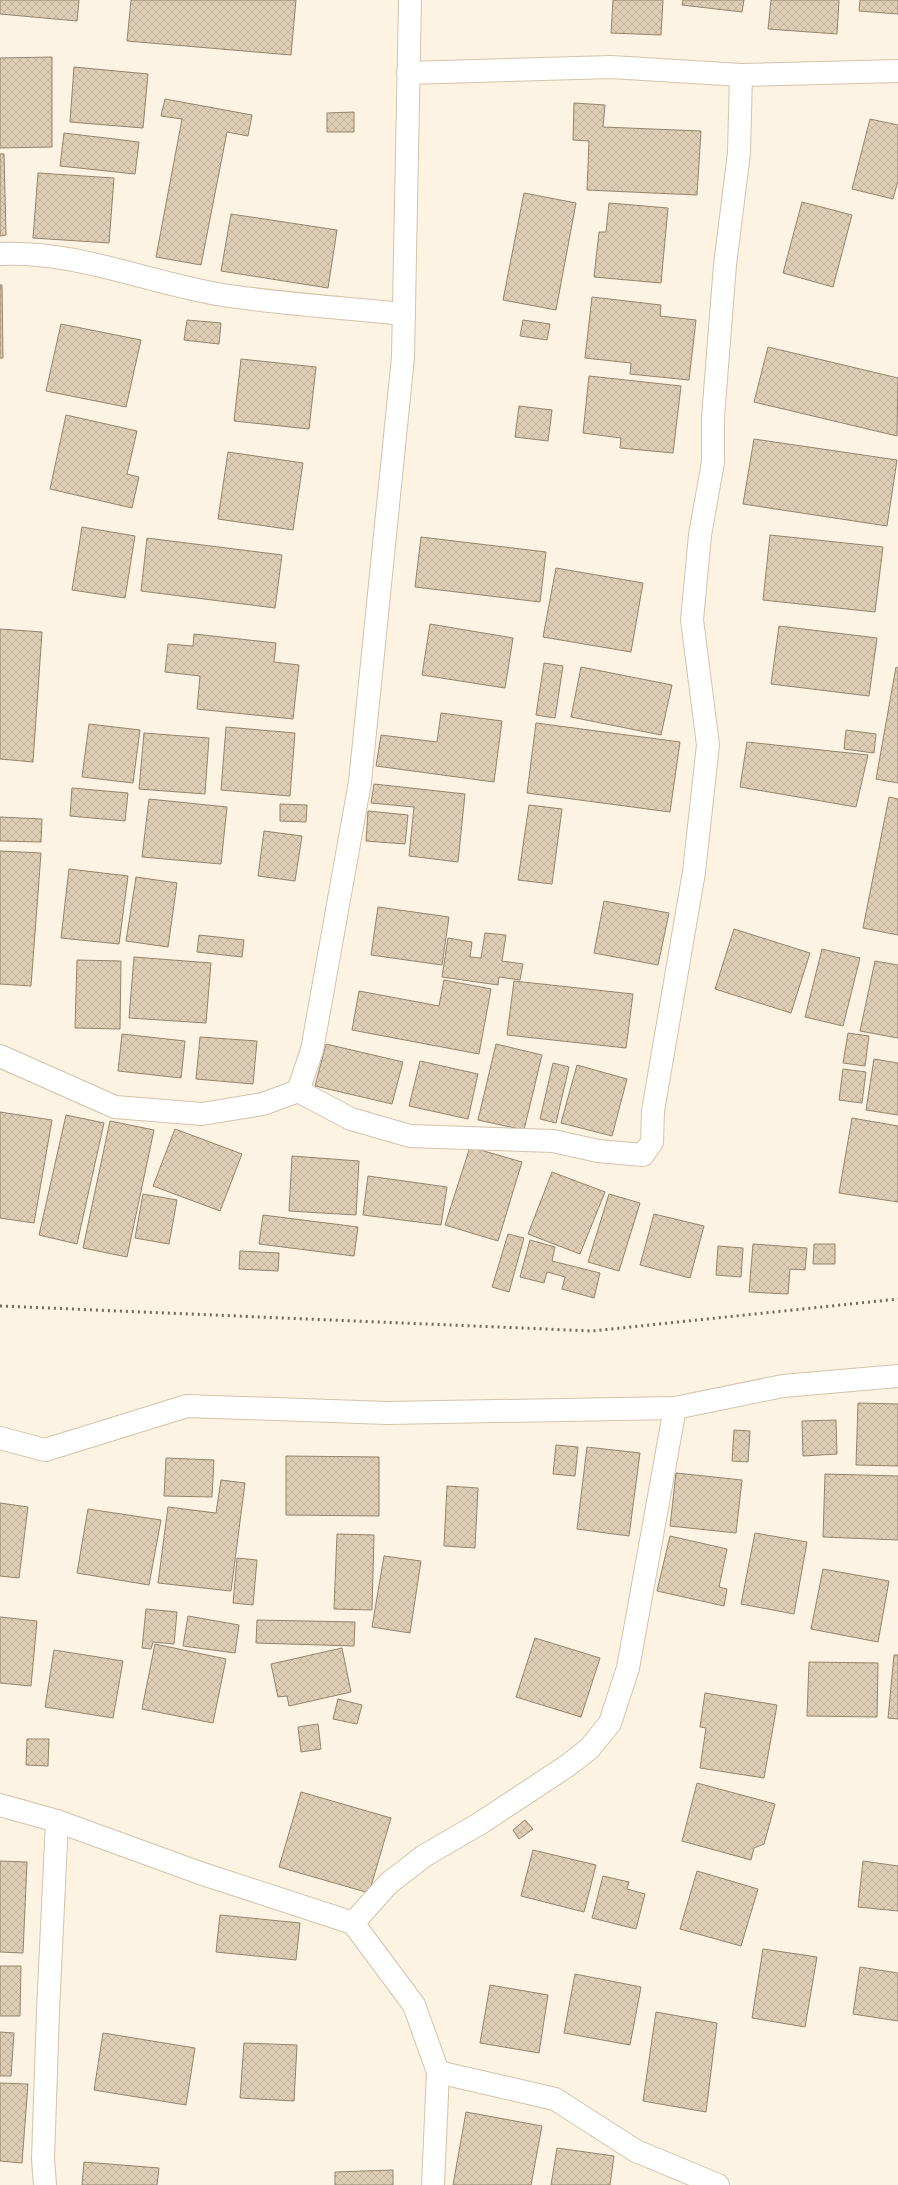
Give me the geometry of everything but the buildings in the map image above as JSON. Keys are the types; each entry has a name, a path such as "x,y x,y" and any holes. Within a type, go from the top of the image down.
{"street":[{"path":"298,1091 312,1050 360,782 403,357 410,0"},
{"path":"408,73 611,67 741,75 898,71"},
{"path":"0,1056 115,1107 202,1114 263,1104 298,1091 351,1118 410,1136 553,1141 598,1151 643,1155 652,1142 653,1111 694,872 708,745 692,620 700,535 713,462 713,417 726,265 739,153 741,75"},
{"path":"0,254 23,253 73,259 138,277 223,295 404,314"},
{"path":"0,1438 45,1450 187,1406 387,1413 675,1408 784,1386 898,1376"},
{"path":"353,1923 389,1883 424,1856 479,1824 567,1766 589,1749 610,1723 628,1668 675,1408"},
{"path":"0,1805 57,1821 200,1873 353,1923 414,2005 438,2072 433,2185"},
{"path":"45,2185 43,2160 57,1821"},
{"path":"438,2072 555,2099 636,2151 718,2185"}],"railway":[{"path":"0,1306 592,1331 898,1299"}]}
